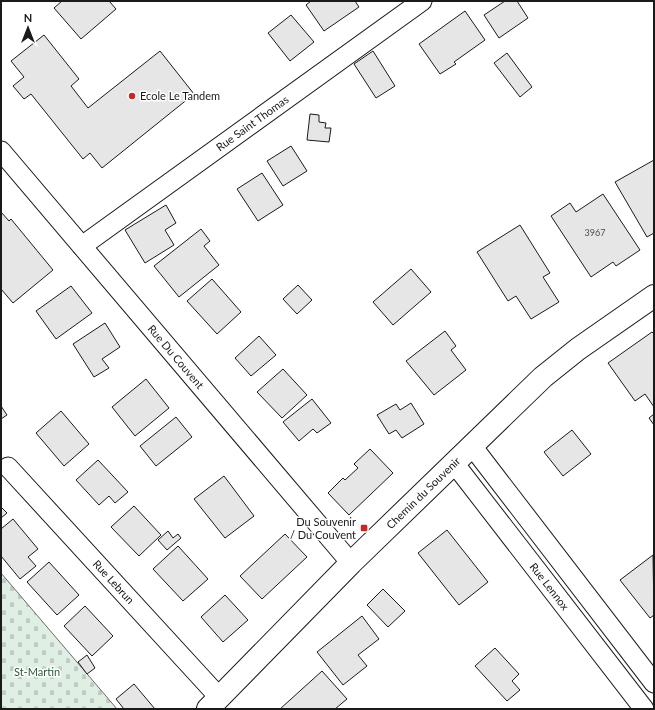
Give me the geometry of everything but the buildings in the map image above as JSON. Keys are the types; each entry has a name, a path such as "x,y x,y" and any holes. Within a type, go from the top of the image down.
{"street":[{"name":"Rue Saint Thomas","path":"82,246 411,4"},
{"name":"Rue Du Couvent","path":"1,151 351,563"},
{"name":"Chemin du Souvenir","path":"213,703 351,563 551,370 654,296"},
{"path":"472,446 654,683"},
{"name":"Rue Lennox","path":"454,463 644,709"},
{"name":"Rue Lebrun","path":"8,467 213,703"}],"green space":[{"name":"St-Martin","path":"1,573 117,709 1,709"}],"place":[{"name":"Ecole Le Tandem","path":"132,96"},
{"name":"Du Souvenir / Du Couvent","path":"364,528"}]}
